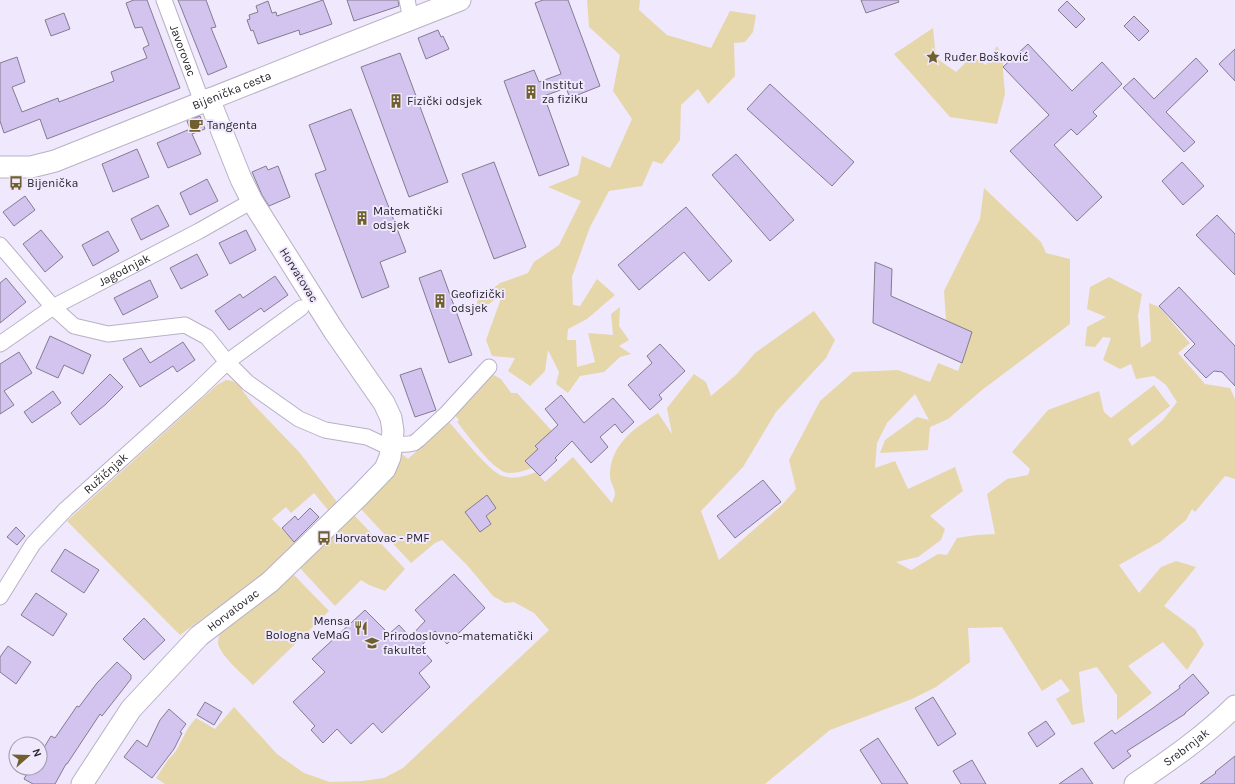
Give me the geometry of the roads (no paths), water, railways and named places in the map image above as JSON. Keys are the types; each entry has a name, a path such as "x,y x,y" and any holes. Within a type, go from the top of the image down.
{"street":[{"name":"Javorovac","path":"164,0 205,101"},
{"name":"Bijenička cesta","path":"0,167 31,167 49,163 205,101 409,10 460,0"},
{"name":"Horvatovac","path":"82,784 131,708 199,636 270,582 359,496 385,468 390,457 393,431 391,418 384,403 334,331 252,201 205,101"},
{"name":"Jagodnjak","path":"0,344 53,307 199,231 252,201"},
{"path":"0,245 53,307 74,326 108,334 185,325 207,337 227,362 248,383 299,419 325,430 367,437 384,445 414,443 446,414 489,367"},
{"name":"Ružičnjak","path":"0,597 33,544 66,509 196,392 227,362 301,308"},
{"name":"Srebrnjak","path":"1135,784 1169,761 1201,736 1235,706"}],"place":[{"name":"Ruđer Bošković","path":"933,57"},
{"name":"Institut za fiziku","path":"531,92"},
{"name":"Fizički odsjek","path":"396,101"},
{"name":"Tangenta","path":"196,125"},
{"name":"Bijenička","path":"16,183"},
{"name":"Matematički odsjek","path":"362,218"},
{"name":"Geofizički odsjek","path":"440,301"},
{"name":"Horvatovac - PMF","path":"324,538"},
{"name":"Mensa Bologna VeMaG","path":"361,628"},
{"name":"Prirodoslovno-matematički fakultet","path":"372,643"}]}
